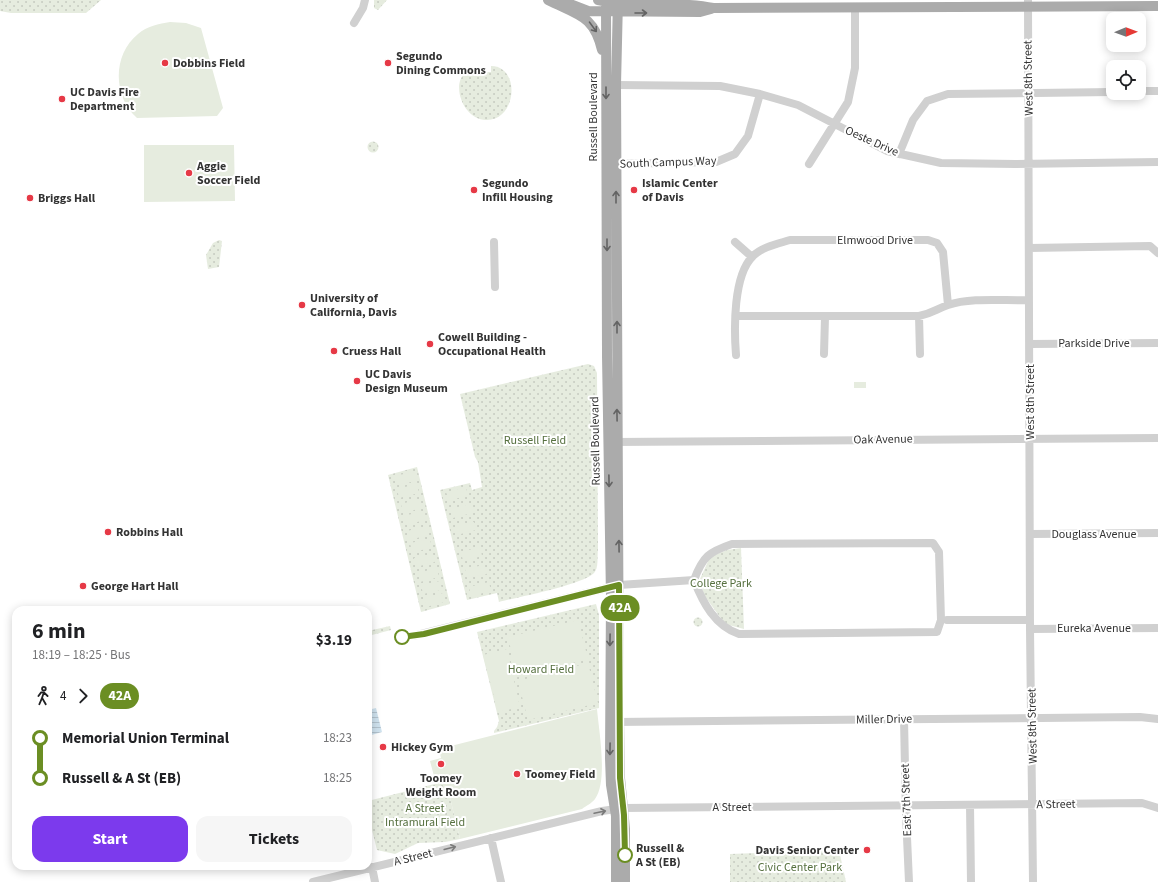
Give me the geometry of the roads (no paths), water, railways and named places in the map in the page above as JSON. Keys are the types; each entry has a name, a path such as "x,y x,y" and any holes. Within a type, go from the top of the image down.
{"main road":[{"path":"548,0 582,16 591,23 598,35 606,67"},
{"path":"560,0 582,10 604,3 678,12 682,8 710,7"},
{"name":"Russell Boulevard","path":"604,3 611,164 617,377 613,442"},
{"path":"618,5 855,8 1028,3 1158,6"},
{"name":"Russell Boulevard","path":"616,882 620,778 615,722 613,442 607,356 611,164 616,85 618,5"},
{"path":"607,356 612,360 613,375 617,377"},
{"name":"Russell Boulevard","path":"619,809 626,882"}],"street":[{"path":"354,23 363,8 365,0"},
{"name":"West 8th Street","path":"1028,3 1031,534 1030,625 1033,882"},
{"path":"809,164 848,102 853,84 855,68 855,8"},
{"name":"Oeste Drive","path":"616,85 720,86 760,94 798,105 887,151 941,163 1029,164 1158,162"},
{"path":"1146,91 1158,91"},
{"path":"900,154 913,120 927,101 948,94 1106,92"},
{"name":"South Campus Way","path":"611,164 716,162 735,154 748,136 760,94"},
{"name":"Elmwood Drive","path":"752,257 773,245 790,240 928,240 937,243 944,252 948,305"},
{"path":"494,242 495,287"},
{"path":"735,242 752,257 741,277 737,295 736,355"},
{"path":"1029,248 1150,246 1157,251"},
{"path":"736,316 919,316 931,314 948,305 966,301 1029,300"},
{"path":"919,316 920,354"},
{"path":"824,354 825,317"},
{"name":"Parkside Drive","path":"1030,344 1158,343"},
{"name":"Oak Avenue","path":"613,442 1158,438"},
{"name":"Douglass Avenue","path":"1031,534 1158,533"},
{"path":"933,543 939,552 941,620 937,632 739,634 728,630 714,618 702,601 694,580 707,555 732,544 933,543"},
{"path":"413,636 615,586 694,580"},
{"name":"Eureka Avenue","path":"947,620 1030,625 1158,628"},
{"name":"Miller Drive","path":"615,722 1140,717 1158,719"},
{"name":"East 7th Street","path":"904,719 910,882"},
{"name":"A Street","path":"372,867 619,809 1142,803 1158,808"},
{"path":"970,805 971,882"},
{"path":"491,838 501,882"},
{"path":"372,867 375,882"},
{"name":"A Street","path":"313,882 360,870"}],"water":[{"path":"376,708 382,732 372,735 372,709"}],"place":[{"name":"Dobbins Field","path":"165,63"},
{"name":"Segundo Dining Commons","path":"388,63"},
{"name":"UC Davis Fire Department","path":"62,99"},
{"name":"Aggie Soccer Field","path":"189,173"},
{"name":"Segundo Infill Housing","path":"474,190"},
{"name":"Islamic Center of Davis","path":"634,190"},
{"name":"Briggs Hall","path":"30,198"},
{"name":"University of California, Davis","path":"302,305"},
{"name":"Cowell Building - Occupational Health","path":"430,344"},
{"name":"Cruess Hall","path":"334,351"},
{"name":"UC Davis Design Museum","path":"357,381"},
{"name":"Robbins Hall","path":"108,532"},
{"name":"George Hart Hall","path":"83,586"},
{"name":"Hickey Gym","path":"383,747"},
{"name":"Toomey Weight Room","path":"441,764"},
{"name":"Toomey Field","path":"517,774"},
{"name":"Davis Senior Center","path":"867,850"},
{"name":"Russell & A St (EB)","path":"625,855"}],"park label":[{"name":"Russell Field","path":"535,440"},
{"name":"College Park","path":"721,583"},
{"name":"Howard Field","path":"541,669"},
{"name":"A Street Intramural Field","path":"425,815"},
{"name":"Civic Center Park","path":"800,867"}]}
